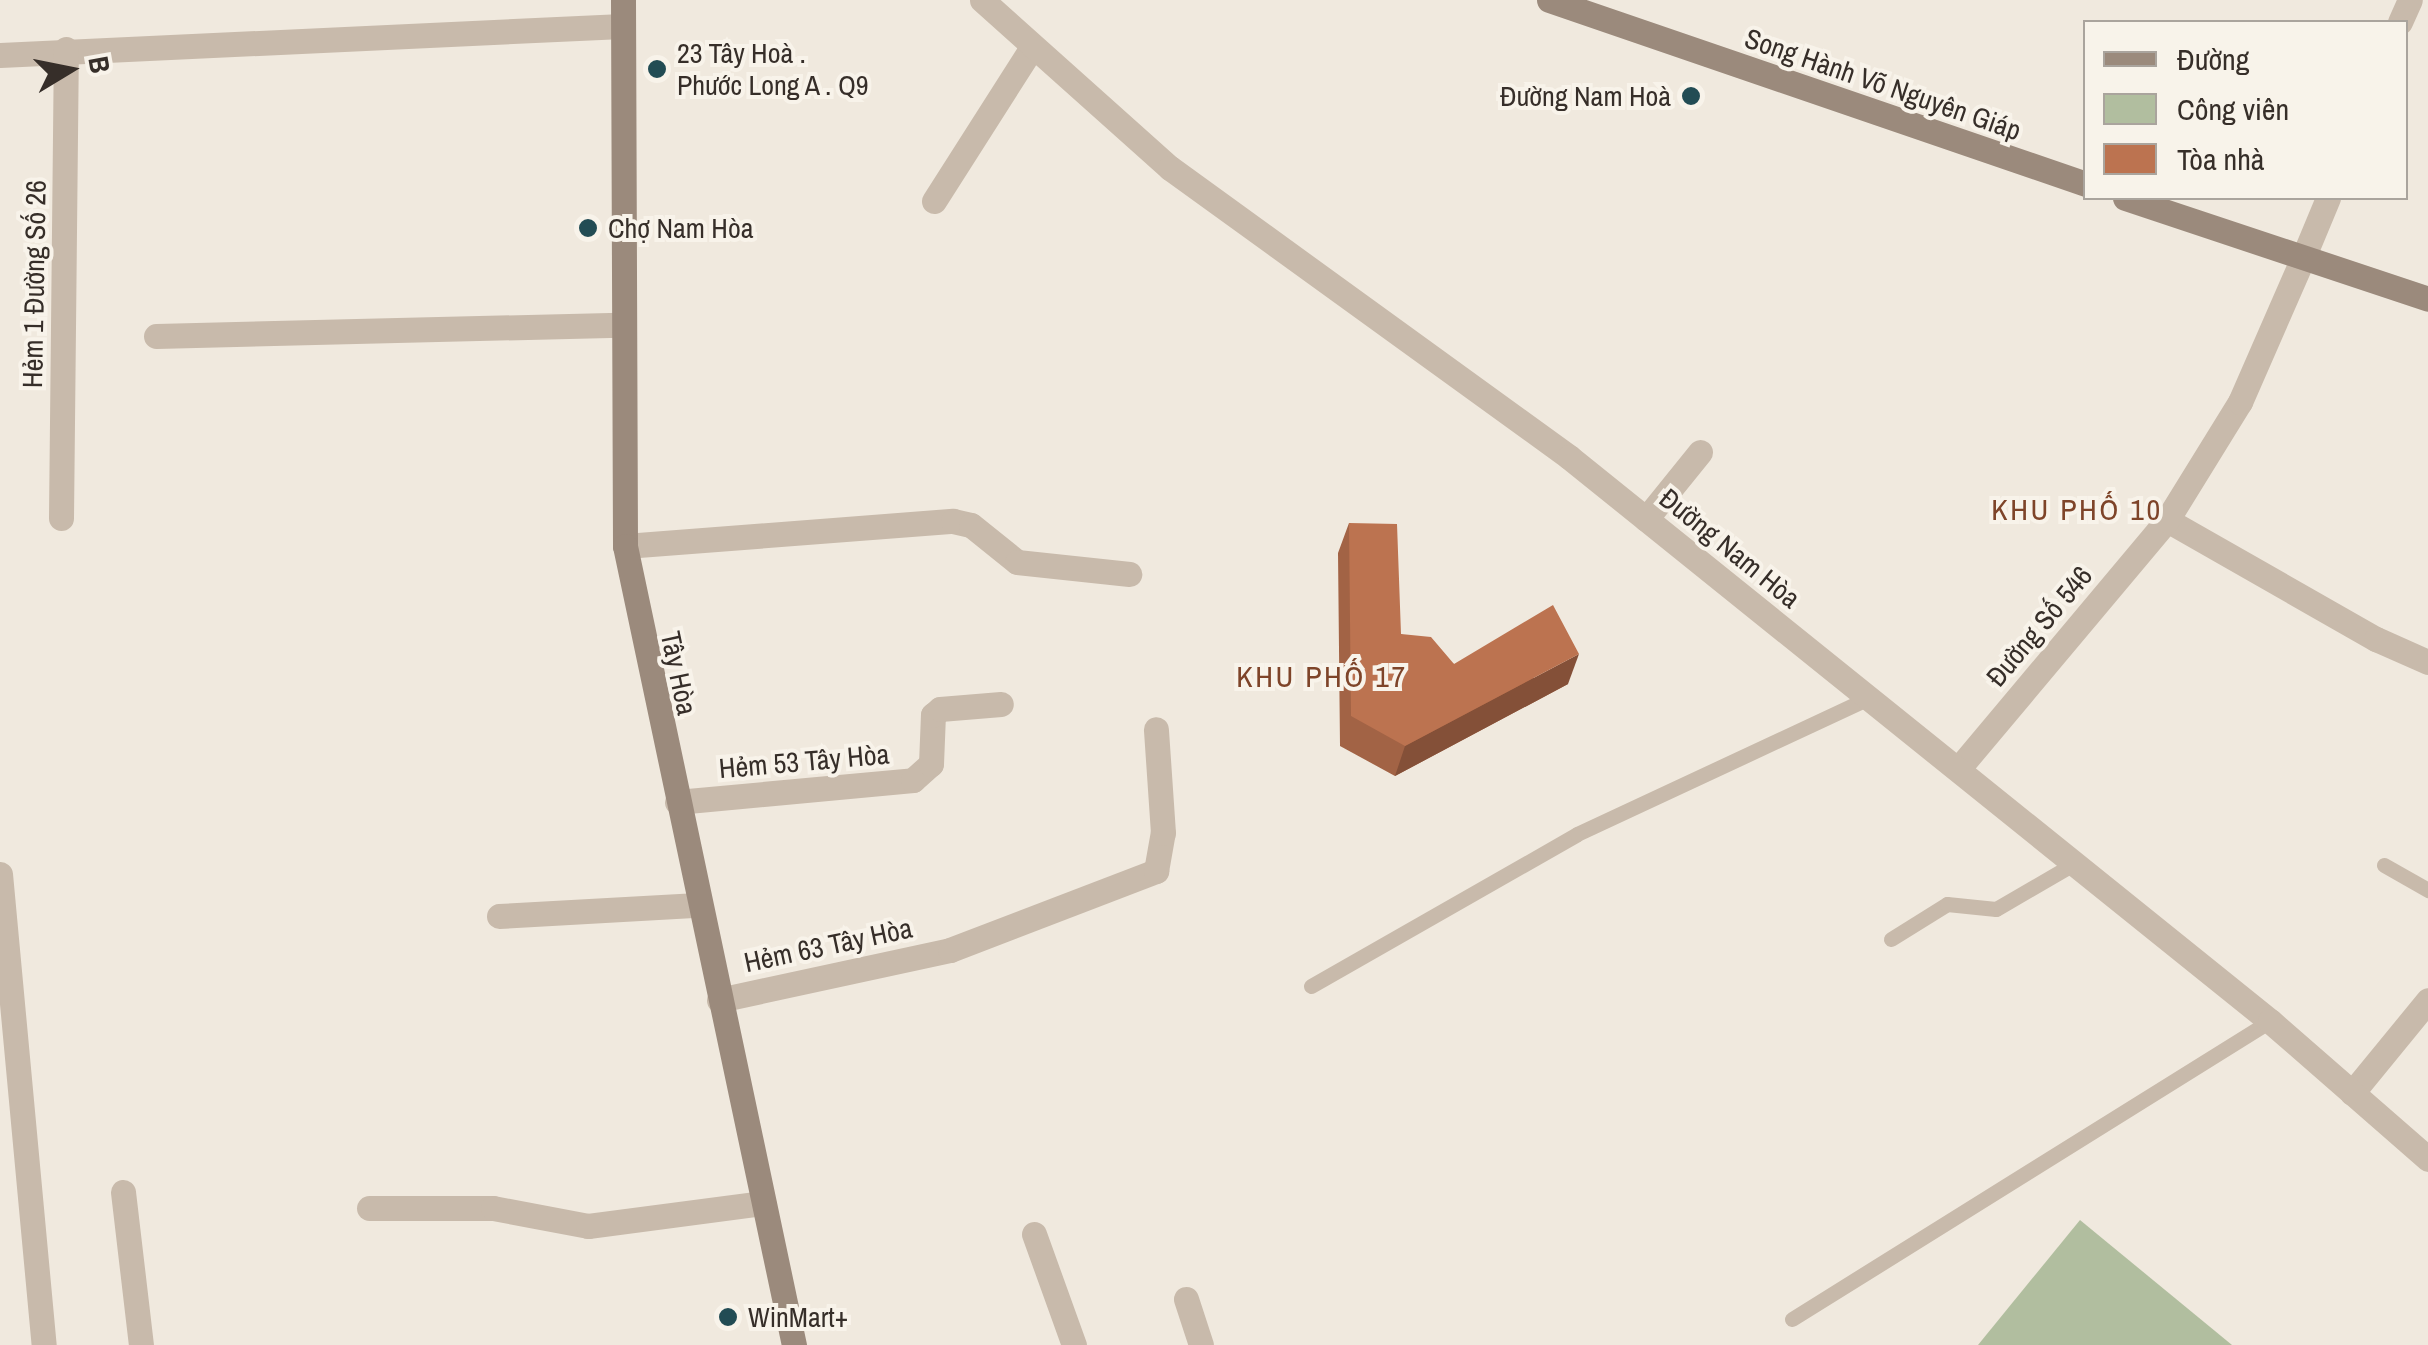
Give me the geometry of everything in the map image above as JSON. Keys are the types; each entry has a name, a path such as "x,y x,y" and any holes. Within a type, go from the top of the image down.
{"main road":[{"name":"Tây Hòa","path":"622,0 620,326 624,546 794,1345"},
{"name":"Song Hành Võ Nguyên Giáp","path":"1550,0 2083,183"},
{"path":"2131,200 2428,299"}],"street":[{"name":"Đường Nam Hòa","path":"982,0 1170,168 1646,519 2270,1020 2428,1159"},
{"path":"0,55 622,26"},
{"path":"934,201 1032,47"},
{"name":"Hẻm 1 Đường Số 26","path":"61,518 66,49"},
{"name":"Đường Số 546","path":"1959,768 2167,520 2240,402 2327,200"},
{"path":"156,336 620,326"},
{"path":"1646,519 1700,452"},
{"path":"2167,520 2376,639 2428,662"},
{"path":"624,546 953,521 971,525 1016,562 1129,574"},
{"name":"Hẻm 53 Tây Hòa","path":"677,802 913,780 931,764 933,715 940,709 1001,704"},
{"name":"Hẻm 63 Tây Hòa","path":"719,1000 950,950 1156,872 1163,833 1156,729"},
{"path":"0,874 44,1345"},
{"path":"498,916 698,905"},
{"path":"2352,1093 2428,1000"},
{"path":"122,1192 140,1345"},
{"path":"369,1208 493,1208 588,1226 764,1204"},
{"path":"1034,1234 1074,1345"},
{"path":"1186,1298 1201,1345"}],"lane":[{"path":"1311,986 1577,834 1868,698"},
{"path":"1891,938 1947,904 1996,909 2075,863"},
{"path":"2384,864 2428,890"},
{"path":"1792,1319 2270,1020"}],"green space":[{"path":"2080,1220 2232,1345 1978,1345"}],"building":[{"path":"1349,523 1397,524 1401,634 1431,637 1454,664 1553,605 1579,654 1405,746 1351,716"}],"place":[{"name":"23 Tây Hoà . Phước Long A . Q9","path":"657,69"},
{"name":"Đường Nam Hoà","path":"1691,96"},
{"name":"Chợ Nam Hòa","path":"588,228"},
{"name":"WinMart+","path":"728,1317"}],"district":[{"name":"KHU PHỐ 10","path":"2077,509"},
{"name":"KHU PHỐ 17","path":"1322,676"}]}
